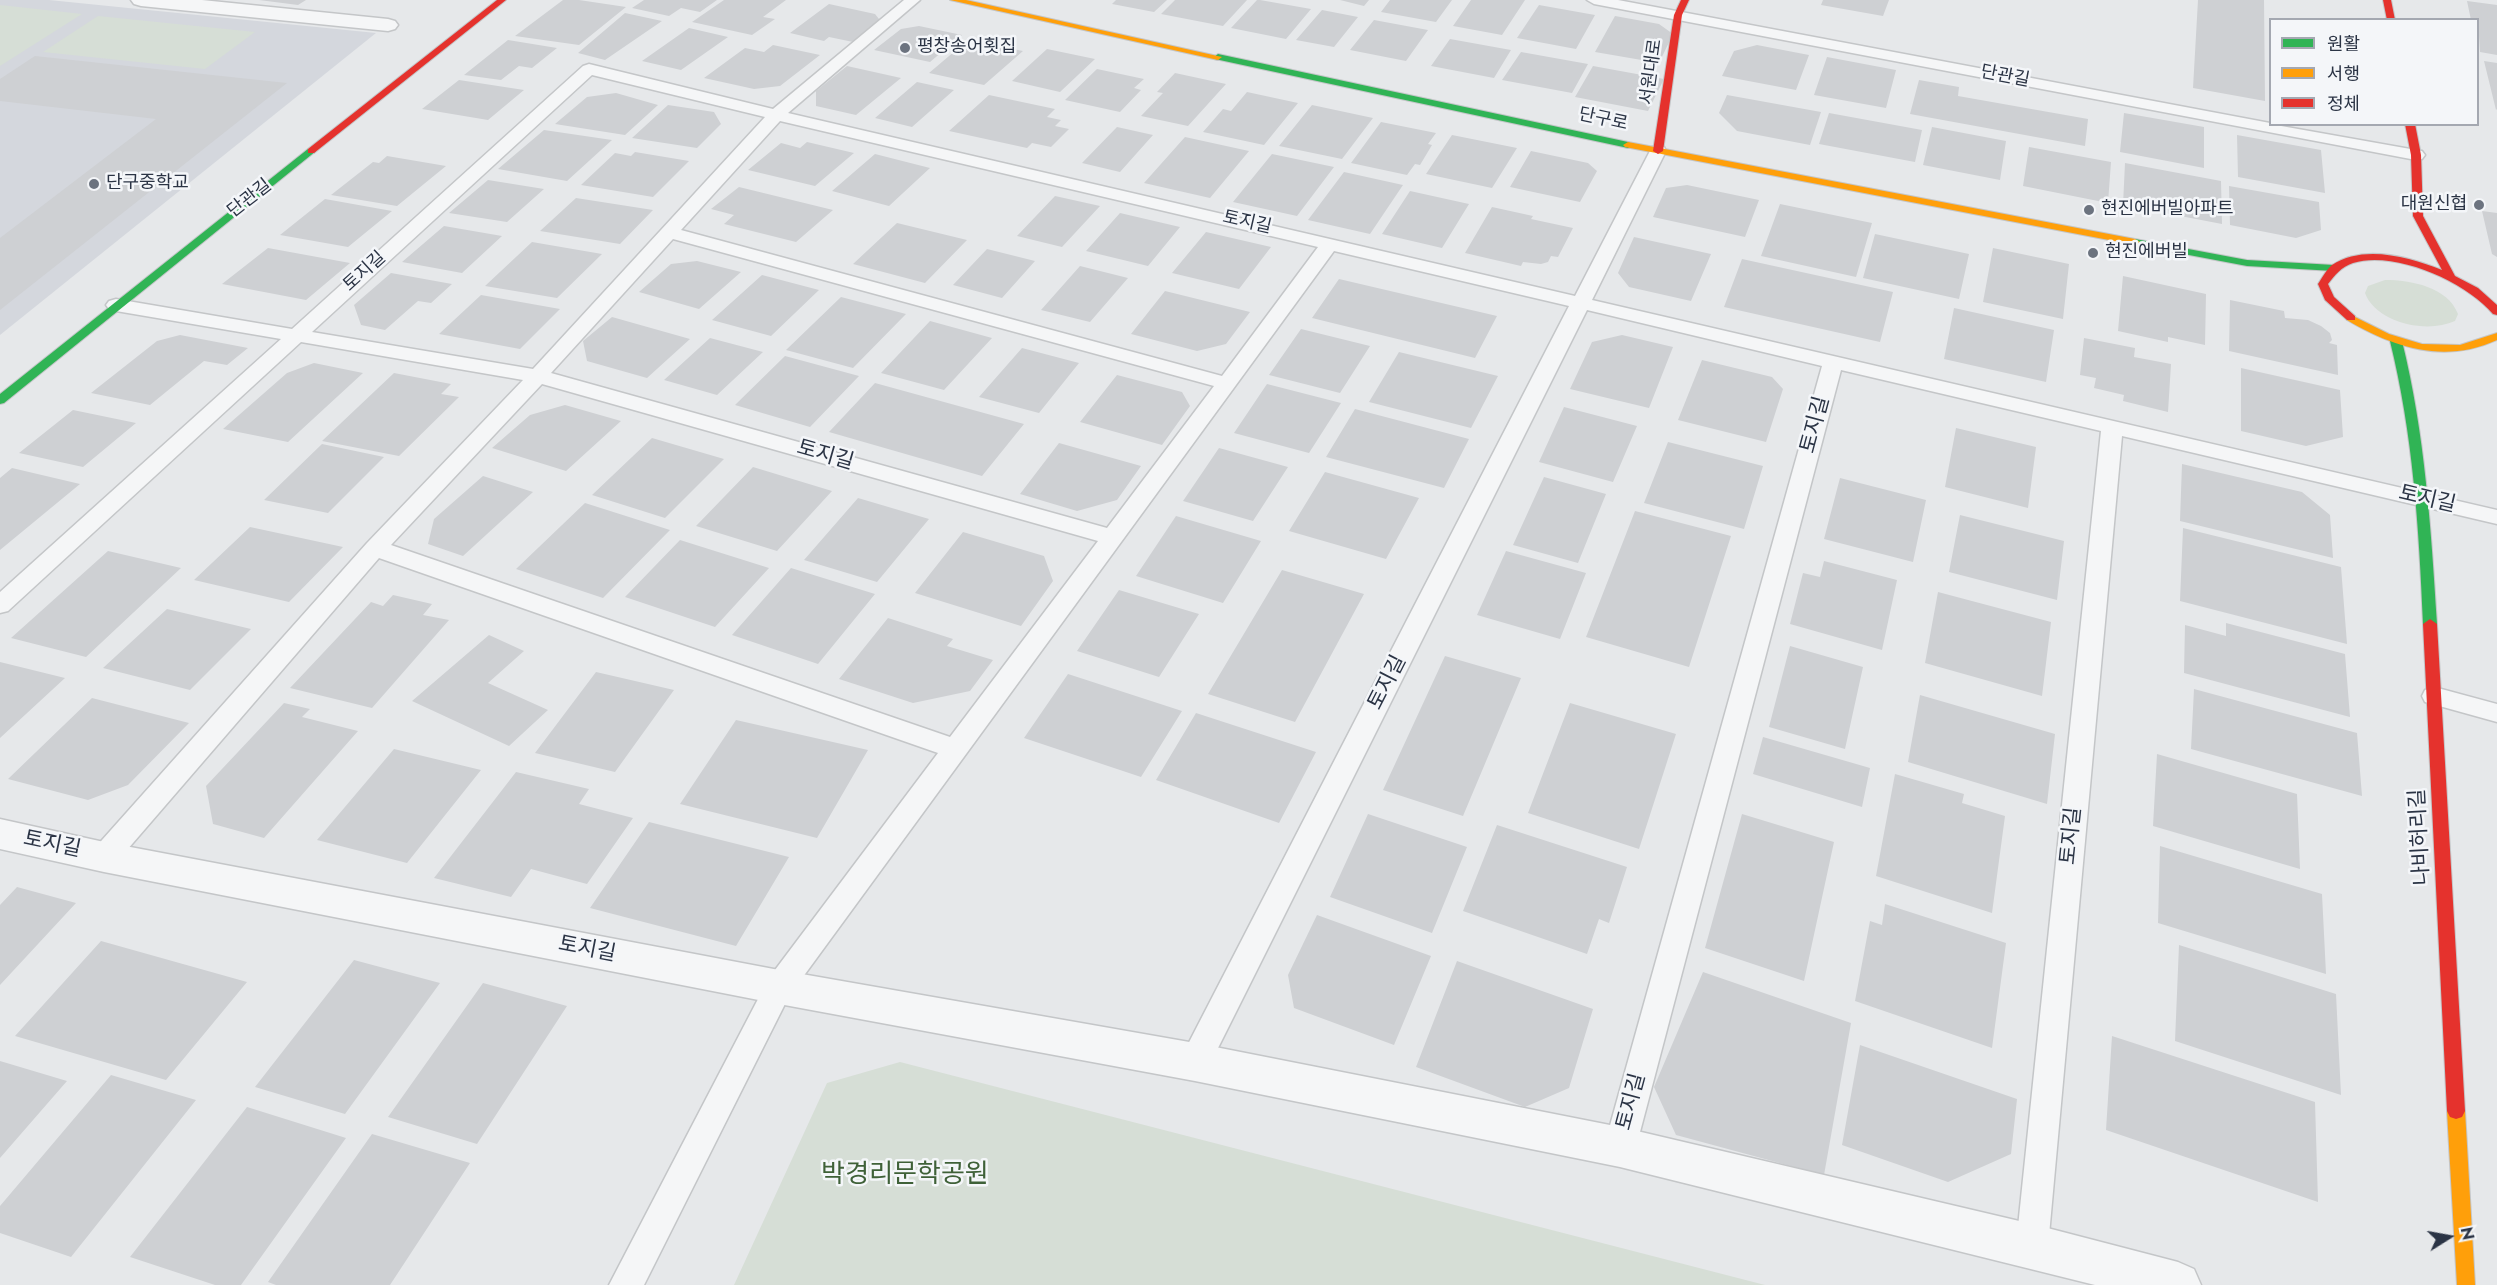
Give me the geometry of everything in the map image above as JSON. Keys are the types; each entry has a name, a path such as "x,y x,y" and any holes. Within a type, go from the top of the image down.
{"street":[{"path":"141,0 388,25"},
{"name":"단관길","path":"0,400 116,305 502,0"},
{"name":"단구로","path":"954,0 1658,150 2247,263"},
{"path":"2387,0 2391,18"},
{"name":"서원대로","path":"1658,150 1681,7"},
{"path":"2410,126 2416,155 2418,216 2450,276"},
{"path":"2396,261 2418,216"},
{"path":"2494,307 2463,282 2439,271 2396,261 2364,258 2343,262 2329,271 2323,284 2328,298 2343,314 2367,329 2396,341 2428,348 2458,350 2481,346 2497,336"},
{"path":"2247,263 2334,268"},
{"path":"2247,263 2286,278"},
{"path":"2306,285 2326,293"},
{"name":"나비허리길","path":"2396,341 2414,385 2423,499 2466,1285"},
{"path":"2449,362 2469,348"},
{"name":"토지길","path":"0,834 104,857 779,987 1195,1062 1620,1147 2032,1246 2178,1285"}],"lane":[{"path":"776,115 913,0"},
{"name":"단관길","path":"1594,0 1681,7 2269,125"},
{"name":"토지길","path":"0,605 589,69 776,115 2497,517"},
{"name":"토지길","path":"104,857 375,548 538,376 776,115"},
{"name":"단관길","path":"2272,126 2416,155"},
{"path":"1582,303 1658,150"},
{"path":"669,232 1226,383"},
{"path":"626,1285 779,987 1331,243"},
{"name":"토지길","path":"1195,1062 1582,303"},
{"path":"116,305 538,376"},
{"name":"토지길","path":"1620,1147 1833,363"},
{"name":"토지길","path":"538,376 1111,537"},
{"name":"토지길","path":"2032,1246 2112,426"},
{"path":"375,548 956,749"},
{"path":"2434,696 2497,713"}],"shaded area":[{"name":"단구중학교","path":"0,0 49,0 376,33 0,335"}],"green space":[{"path":"0,5 82,14 0,66"},
{"path":"98,16 255,32 205,69 43,52"},
{"path":"2385,280 2417,284 2437,291 2453,305 2458,314 2455,321 2444,325 2417,326 2380,312 2365,293 2368,286"},
{"name":"박경리문학공원","path":"900,1062 1765,1285 734,1285 827,1083"}],"building":[{"path":"259,0 306,0 298,5"},
{"path":"563,0 626,7 579,45 515,36"},
{"path":"644,0 717,0 700,12 681,8 669,16 632,8"},
{"path":"724,0 786,0 763,17 775,19 752,35 692,22"},
{"path":"1116,0 1167,0 1154,12 1112,4"},
{"path":"1175,0 1247,0 1223,26 1161,14"},
{"path":"1257,0 1311,9 1286,39 1231,28"},
{"path":"1340,0 1369,0 1364,6"},
{"path":"1390,0 1452,0 1436,22 1381,12"},
{"path":"1471,0 1525,0 1502,35 1453,26"},
{"path":"1823,0 1889,0 1883,16 1821,5"},
{"path":"2198,0 2264,0 2265,101 2193,88"},
{"path":"2467,1 2497,5 2497,55 2480,52 2479,18 2471,18"},
{"path":"829,4 875,14 883,24 858,43 829,37 824,41 790,33"},
{"path":"1539,5 1595,15 1576,49 1517,38"},
{"path":"1322,10 1358,17 1334,47 1296,40"},
{"path":"625,13 662,21 605,60 578,53"},
{"path":"1615,16 1659,24 1673,34 1659,63 1595,52"},
{"path":"1374,20 1428,30 1406,61 1350,50"},
{"path":"919,26 962,35 930,62 874,50 901,29"},
{"path":"689,28 728,37 681,70 642,61"},
{"path":"1450,39 1511,50 1494,78 1431,66"},
{"path":"508,40 557,48 532,68 519,66 501,80 464,75"},
{"path":"983,43 1023,51 984,85 929,73 962,45 977,49"},
{"path":"773,45 820,55 780,86 754,89 704,78 745,48 764,52"},
{"path":"1757,45 1809,55 1796,90 1722,76 1734,51"},
{"path":"1047,49 1095,59 1060,92 1012,81"},
{"path":"1521,52 1588,64 1572,93 1502,80"},
{"path":"35,56 287,83 0,310 0,238 156,119 0,101 0,79"},
{"path":"1827,57 1896,70 1886,108 1814,95"},
{"path":"2484,61 2497,63 2496,110"},
{"path":"847,66 901,78 856,115 816,106 816,91"},
{"path":"1593,66 1664,79 1648,111 1575,97"},
{"path":"1097,69 1144,79 1134,88 1141,90 1120,112 1065,100"},
{"path":"1175,73 1226,84 1188,126 1141,116 1163,93 1157,92"},
{"path":"459,80 524,90 488,120 422,109"},
{"path":"1919,80 1959,87 1958,96 2088,119 2085,146 1910,114"},
{"path":"917,82 954,90 912,127 875,118"},
{"path":"1247,92 1298,103 1264,145 1203,132 1223,109 1231,111"},
{"path":"616,93 658,105 625,135 555,124 587,97"},
{"path":"989,95 1055,109 1047,117 1061,120 1055,126 1069,129 1051,147 1032,143 1027,148 949,131"},
{"path":"1727,95 1821,112 1810,145 1737,131 1719,113"},
{"path":"668,105 714,112 721,124 697,148 632,138"},
{"path":"1312,105 1373,118 1342,159 1279,146"},
{"path":"1829,113 1922,130 1915,162 1819,144"},
{"path":"2124,113 2204,127 2204,168 2120,152"},
{"path":"1381,122 1436,133 1428,144 1432,145 1420,165 1415,164 1407,175 1351,163"},
{"path":"1117,127 1153,135 1120,172 1082,163"},
{"path":"1932,127 2006,141 2000,180 1923,165"},
{"path":"544,130 612,140 567,181 498,169"},
{"path":"1452,135 1517,148 1492,188 1426,174"},
{"path":"2237,135 2321,150 2325,193 2238,177"},
{"path":"1185,137 1249,151 1210,198 1144,183"},
{"path":"807,142 854,153 815,186 748,170 781,143 800,148"},
{"path":"2029,147 2111,162 2108,203 2023,186"},
{"path":"1531,151 1588,163 1597,171 1580,202 1510,187"},
{"path":"635,152 689,161 653,197 581,185 615,153 631,156"},
{"path":"875,154 930,168 889,206 832,191"},
{"path":"1272,154 1334,167 1297,216 1233,202"},
{"path":"387,156 446,166 397,206 331,195 373,162 379,163"},
{"path":"2125,163 2221,181 2222,224 2123,205"},
{"path":"1344,172 1403,185 1370,234 1308,220"},
{"path":"488,180 544,189 507,222 449,213"},
{"path":"1687,185 1759,200 1745,237 1653,217 1666,188"},
{"path":"2229,186 2319,202 2321,230 2296,238 2230,225"},
{"path":"739,187 833,210 796,242 724,224 734,215 711,209"},
{"path":"1410,191 1469,204 1442,248 1382,234"},
{"path":"1055,196 1100,206 1062,247 1017,236"},
{"path":"576,198 653,210 620,244 540,231"},
{"path":"325,199 392,211 348,247 280,235"},
{"path":"1780,204 1872,223 1856,277 1761,256"},
{"path":"1492,207 1533,216 1531,219 1573,228 1558,257 1551,256 1548,262 1541,264 1523,262 1521,266 1465,253"},
{"path":"2482,211 2497,213 2497,257 2492,254"},
{"path":"1120,213 1180,227 1148,266 1086,251"},
{"path":"897,223 967,240 925,283 853,264"},
{"path":"444,226 502,236 462,273 402,262"},
{"path":"1206,232 1271,247 1239,289 1172,273"},
{"path":"1875,234 1969,254 1959,299 1863,278"},
{"path":"1634,237 1711,254 1691,301 1629,287 1618,273"},
{"path":"532,242 602,254 557,298 485,286"},
{"path":"268,248 350,263 306,300 222,284"},
{"path":"1993,248 2069,264 2063,319 1983,302"},
{"path":"987,249 1035,261 1002,298 953,285"},
{"path":"1742,259 1893,292 1880,342 1724,307"},
{"path":"697,261 741,272 699,309 639,292 671,264"},
{"path":"1080,266 1128,278 1090,322 1041,310"},
{"path":"391,273 452,284 431,303 418,301 385,330 361,325 354,305"},
{"path":"762,275 819,290 771,336 712,320"},
{"path":"2123,276 2206,294 2205,345 2168,337 2168,342 2118,331"},
{"path":"1339,279 1497,316 1475,358 1312,318"},
{"path":"1165,291 1250,312 1226,344 1197,351 1131,334"},
{"path":"481,295 560,309 520,349 439,334"},
{"path":"841,297 906,314 853,368 786,350"},
{"path":"2230,300 2284,311 2285,318 2308,320 2321,326 2330,333 2332,340 2329,343 2337,345 2338,375 2229,351"},
{"path":"1954,308 2054,330 2046,382 1944,359"},
{"path":"612,317 690,339 647,378 587,361 583,341"},
{"path":"930,321 992,338 944,390 881,373"},
{"path":"1301,329 1370,346 1340,393 1269,375"},
{"path":"180,335 248,348 227,365 204,361 150,405 91,393 157,341"},
{"path":"1622,335 1673,347 1649,408 1570,389 1592,342"},
{"path":"710,338 763,352 717,395 664,380"},
{"path":"2084,338 2135,348 2134,357 2171,364 2168,412 2123,401 2124,395 2094,388 2096,378 2080,375"},
{"path":"1022,348 1079,363 1039,413 979,397"},
{"path":"1399,352 1498,376 1471,428 1369,402"},
{"path":"785,356 859,376 810,427 735,405"},
{"path":"1702,360 1772,377 1783,389 1766,442 1678,420"},
{"path":"314,363 363,373 288,442 223,429 287,373"},
{"path":"2241,368 2340,390 2343,437 2306,446 2241,431"},
{"path":"394,373 451,384 441,394 459,397 399,456 322,441"},
{"path":"1117,375 1182,392 1190,406 1162,445 1080,422"},
{"path":"875,383 1024,424 982,476 829,432"},
{"path":"1267,384 1341,403 1309,453 1234,433"},
{"path":"565,405 621,421 566,471 492,448 530,415"},
{"path":"1564,407 1637,426 1613,482 1539,462"},
{"path":"1355,409 1469,439 1444,488 1326,457"},
{"path":"73,410 136,423 83,467 19,453"},
{"path":"1956,428 2036,447 2028,508 1945,487"},
{"path":"652,438 724,459 665,518 592,495"},
{"path":"1668,442 1763,466 1744,529 1644,503"},
{"path":"1059,443 1141,466 1117,500 1077,511 1020,494"},
{"path":"322,444 384,457 328,513 264,500"},
{"path":"1219,448 1288,467 1253,521 1183,501"},
{"path":"2182,464 2302,492 2330,515 2333,558 2180,521"},
{"path":"753,467 832,491 777,551 696,526"},
{"path":"12,468 80,484 0,550 0,478"},
{"path":"1325,472 1419,498 1386,559 1289,531"},
{"path":"483,476 533,492 463,556 428,544 434,519"},
{"path":"1544,477 1606,494 1578,563 1513,545"},
{"path":"1840,478 1926,500 1913,562 1824,539"},
{"path":"858,498 929,519 877,582 804,560"},
{"path":"585,503 670,530 603,598 516,569"},
{"path":"1635,511 1731,536 1689,667 1586,637"},
{"path":"1960,515 2064,541 2057,600 1949,572"},
{"path":"1176,516 1261,541 1223,603 1136,576"},
{"path":"250,527 343,547 289,602 194,580"},
{"path":"2183,528 2341,567 2347,644 2180,601"},
{"path":"963,532 1044,556 1053,581 1021,626 915,593"},
{"path":"680,540 769,568 715,627 625,597"},
{"path":"108,551 181,568 86,657 11,638"},
{"path":"1506,551 1586,573 1560,639 1477,615"},
{"path":"1824,561 1897,580 1882,650 1790,624 1803,573 1820,577"},
{"path":"791,568 875,594 818,664 732,635"},
{"path":"1282,570 1364,594 1295,722 1208,694"},
{"path":"1119,590 1199,614 1159,677 1077,651"},
{"path":"1938,592 2051,622 2042,696 1925,663"},
{"path":"393,595 432,604 423,615 449,620 372,708 290,688 371,602 383,606"},
{"path":"167,609 251,629 190,690 103,668"},
{"path":"888,618 953,639 947,646 993,660 970,691 913,703 839,679"},
{"path":"2226,623 2345,654 2350,717 2184,673 2185,625 2226,636"},
{"path":"489,635 524,651 488,683 548,710 509,746 412,701"},
{"path":"1790,646 1863,667 1845,749 1769,727"},
{"path":"1445,656 1521,678 1463,816 1383,790"},
{"path":"0,662 65,678 0,738"},
{"path":"596,672 674,690 615,772 535,753"},
{"path":"1068,674 1182,711 1141,777 1024,738"},
{"path":"2194,689 2357,733 2362,796 2191,749"},
{"path":"1920,695 2055,734 2047,804 1908,762"},
{"path":"92,698 189,723 128,785 88,800 8,779"},
{"path":"284,703 310,709 302,717 358,731 264,838 213,824 206,786"},
{"path":"1570,703 1676,734 1639,849 1528,813"},
{"path":"1196,713 1316,752 1279,823 1156,780"},
{"path":"736,720 868,750 817,838 680,804"},
{"path":"1763,737 1870,768 1862,807 1753,774"},
{"path":"394,749 481,770 407,863 317,840"},
{"path":"2157,754 2297,794 2300,869 2153,826"},
{"path":"516,772 589,789 579,804 633,818 587,884 531,869 511,897 434,878"},
{"path":"1895,774 1964,794 1962,803 2005,816 1992,913 1876,876"},
{"path":"1368,814 1467,847 1432,933 1330,897"},
{"path":"1742,814 1834,842 1804,981 1705,948"},
{"path":"649,822 789,857 736,946 590,908"},
{"path":"1497,825 1627,867 1609,923 1599,919 1587,954 1463,911"},
{"path":"2160,846 2322,894 2326,974 2158,923"},
{"path":"17,887 76,903 0,985 0,905"},
{"path":"1885,904 2006,943 1992,1048 1855,1001 1870,921 1882,925"},
{"path":"1317,915 1431,956 1394,1045 1294,1008 1288,975"},
{"path":"101,941 247,982 166,1080 15,1036"},
{"path":"2179,945 2336,994 2341,1095 2175,1041"},
{"path":"354,960 440,983 345,1114 255,1087"},
{"path":"1457,961 1593,1009 1569,1088 1525,1107 1416,1067"},
{"path":"1703,972 1851,1023 1824,1175 1676,1135 1654,1087"},
{"path":"483,983 567,1006 477,1144 388,1117"},
{"path":"2112,1036 2315,1102 2318,1202 2106,1130"},
{"path":"1860,1045 2017,1099 2011,1154 1948,1182 1842,1145"},
{"path":"0,1061 67,1081 0,1158"},
{"path":"111,1075 196,1100 71,1257 0,1233 0,1206"},
{"path":"247,1107 346,1138 241,1285 215,1285 130,1257"},
{"path":"372,1134 470,1163 390,1285 276,1285 268,1282"}],"traffic: fast":[{"path":"1218,57 1628,145"},
{"path":"0,400 311,151"},
{"path":"2135,242 2247,263 2334,268"},
{"path":"2396,341 2416,446 2424,517 2430,624"}],"traffic: slow":[{"path":"954,0 1218,57"},
{"path":"1628,145 2135,242"},
{"path":"2351,318 2385,336 2422,348 2460,349 2497,336"},
{"path":"2456,1111 2466,1285"}],"traffic: jam":[{"path":"311,151 502,0"},
{"path":"1658,151 1678,15 1685,0"},
{"path":"2387,0 2391,18"},
{"path":"2410,126 2416,155 2418,216 2450,276"},
{"path":"2351,318 2329,298 2323,284 2333,269 2349,260 2368,257 2411,263 2450,277 2470,288 2497,312"},
{"path":"2430,624 2456,1111"}],"place":[{"name":"평창송어횟집","path":"905,48"},
{"name":"단구중학교","path":"94,184"},
{"name":"대원신협","path":"2479,205"},
{"name":"현진에버빌아파트","path":"2089,210"},
{"name":"현진에버빌","path":"2093,253"}]}
